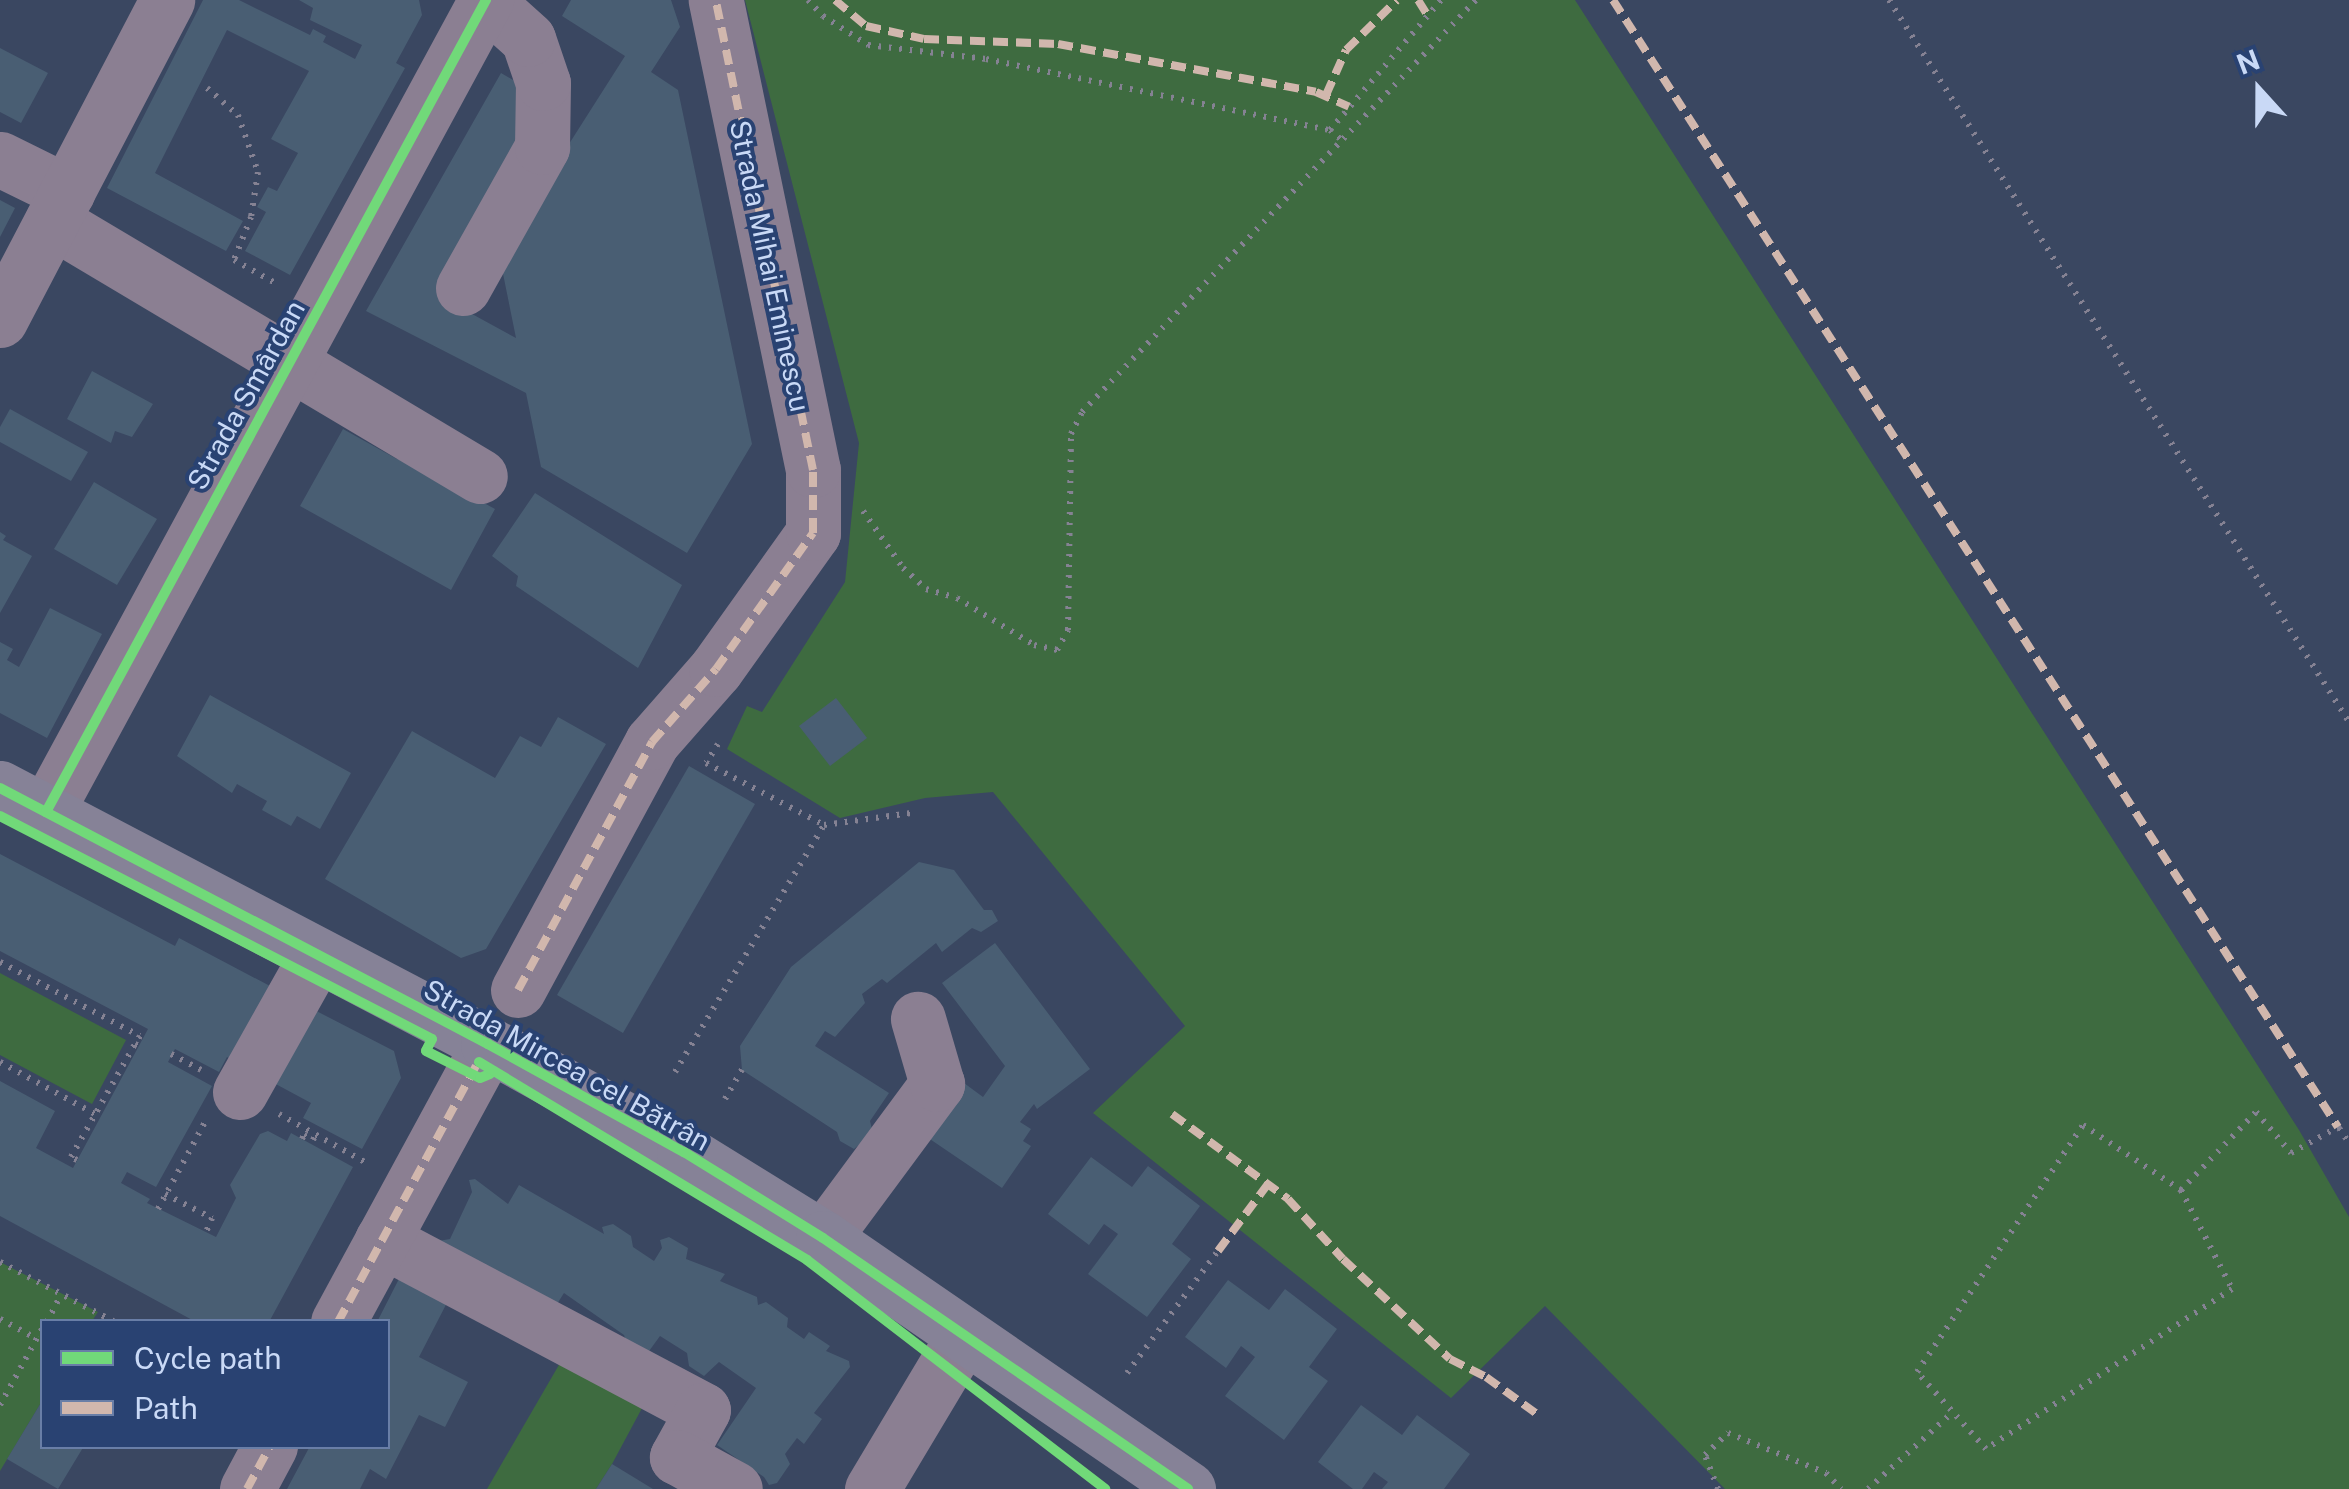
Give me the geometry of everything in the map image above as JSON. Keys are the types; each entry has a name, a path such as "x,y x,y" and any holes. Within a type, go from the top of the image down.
{"main road":[{"name":"Strada Mircea cel Bătrân","path":"23,800 684,1152 823,1238 1188,1489"}],"street":[{"path":"0,320 167,0"},
{"name":"Strada Mihai Eminescu","path":"518,990 652,742 716,669 813,533 813,470 716,0"},
{"path":"463,288 542,146 542,83 528,39 486,1"},
{"name":"Strada Smârdan","path":"23,800 289,363 486,1"},
{"path":"0,159 59,206 289,363 480,476"},
{"path":"223,1082 316,955"},
{"path":"823,1238 938,1084 918,1019"},
{"path":"340,1319 479,1062"},
{"path":"382,1240 703,1410 678,1457 735,1489"},
{"path":"872,1489 964,1336"},
{"path":"247,1489 268,1449"}],"path":[{"path":"808,0 823,16 868,45 986,59 1330,130 1344,142"},
{"path":"1330,130 1441,0"},
{"path":"858,504 903,568 926,588 957,598 1034,645 1056,650 1068,630 1071,434 1076,422 1476,0"},
{"path":"1890,0 2349,722"},
{"path":"207,88 238,115 258,172 252,217 234,260"},
{"path":"706,763 824,825 911,813"},
{"path":"675,1072 824,825"},
{"path":"0,962 140,1036 71,1157 77,1160"},
{"path":"172,1054 366,1162"},
{"path":"0,1062 96,1114"},
{"path":"725,1099 742,1070"},
{"path":"158,1209 226,1084 223,1082"},
{"path":"2180,1190 2256,1112 2291,1154 2338,1126 2349,1127"},
{"path":"2083,1125 2180,1190 2232,1288 1986,1449 1916,1372 2083,1125"},
{"path":"2338,1126 2349,1143"},
{"path":"302,1139 304,1135 312,1140 322,1135"},
{"path":"165,1194 212,1218 206,1232"},
{"path":"1127,1374 1218,1251"},
{"path":"0,1262 109,1319"},
{"path":"48,1319 62,1295"},
{"path":"0,1319 37,1339"},
{"path":"0,1405 40,1333"},
{"path":"1868,1489 1953,1412"},
{"path":"1718,1489 1705,1455 1728,1433 1826,1473 1840,1489"}],"green space":[{"path":"745,0 1575,0 2299,1130 2349,1217 2349,1489 1725,1489 1545,1306 1451,1398 1093,1113 1185,1026 993,792 925,798 840,818 727,749 747,706 762,712 845,582 859,443"},
{"path":"0,973 126,1040 92,1104 0,1055"},
{"path":"0,1262 98,1312 93,1319 40,1319 40,1404 0,1471"},
{"path":"567,1351 648,1397 612,1464 596,1489 487,1489"}],"building":[{"path":"203,0 239,0 310,35 313,29 326,36 323,42 355,59 362,45 310,20 313,8 299,0 419,0 422,15 396,63 405,68 290,275 245,251 266,212 257,207 268,187 277,191 298,153 271,139 309,71 227,30 155,173 243,221 226,251 107,188"},
{"path":"571,0 671,0 680,27 651,72 678,90 752,444 687,553 541,467 526,393 366,311 501,73 520,84 529,143 441,297 516,338 499,254 625,56 562,16"},
{"path":"0,48 48,73 21,123 0,112"},
{"path":"0,200 15,208 0,237"},
{"path":"92,371 153,404 132,437 115,431 111,443 67,419"},
{"path":"10,409 88,452 71,481 0,442 0,427"},
{"path":"343,429 397,459 402,450 440,479 495,509 451,590 300,506"},
{"path":"94,482 157,519 117,585 54,549"},
{"path":"535,493 682,585 638,668 516,586 518,576 492,556"},
{"path":"0,532 6,536 3,540 32,556 0,613"},
{"path":"50,608 102,634 47,738 0,713 0,642 13,649 7,660 19,667"},
{"path":"210,695 351,773 320,829 297,816 291,826 262,810 267,801 237,784 232,793 177,756"},
{"path":"836,698 867,738 830,766 799,726"},
{"path":"558,717 606,744 486,949 461,958 325,879 412,731 495,778 520,736 541,747"},
{"path":"689,766 755,804 623,1033 557,995"},
{"path":"0,854 175,946 179,938 287,995 247,1068 227,1057 219,1072 175,1049 168,1062 212,1086 156,1187 127,1172 121,1183 150,1199 147,1203 216,1237 236,1198 230,1185 260,1134 268,1131 287,1141 291,1133 353,1167 271,1319 190,1319 0,1216 0,1081 55,1111 36,1148 73,1168 148,1029 0,951"},
{"path":"919,862 954,870 984,910 992,910 998,921 981,932 972,928 942,952 936,943 887,983 882,979 862,994 865,1003 835,1037 825,1031 815,1046 889,1093 870,1121 873,1133 854,1149 840,1141 837,1132 742,1070 740,1046 791,967"},
{"path":"995,943 1090,1069 1037,1109 1034,1104 1020,1122 1031,1129 1023,1141 1031,1146 1002,1188 918,1131 950,1103 964,1083 983,1097 1005,1066 942,983"},
{"path":"297,1001 394,1051 401,1078 362,1149 303,1118 311,1103 259,1075"},
{"path":"1091,1157 1132,1187 1148,1166 1200,1206 1172,1244 1191,1259 1147,1317 1088,1274 1118,1234 1104,1224 1089,1245 1048,1214"},
{"path":"475,1179 508,1204 519,1185 604,1234 602,1227 613,1224 631,1236 633,1247 654,1261 662,1248 660,1240 669,1237 688,1248 686,1259 725,1274 720,1281 757,1297 758,1305 766,1302 788,1318 787,1327 804,1339 809,1332 830,1346 826,1351 849,1361 850,1367 814,1413 822,1419 804,1444 797,1438 785,1454 790,1464 777,1483 769,1485 764,1477 717,1445 756,1388 719,1362 704,1376 689,1366 687,1353 660,1336 644,1358 628,1347 624,1335 564,1293 557,1304 438,1241 450,1239 472,1192 469,1180"},
{"path":"403,1271 451,1295 419,1357 468,1382 445,1427 419,1415 386,1479 370,1469 360,1489 287,1489 308,1449 390,1449 390,1319 379,1319"},
{"path":"1228,1280 1269,1310 1285,1289 1337,1329 1309,1367 1328,1381 1284,1440 1225,1396 1255,1357 1241,1346 1226,1368 1185,1337"},
{"path":"40,1404 40,1449 82,1449 58,1489 7,1459"},
{"path":"1361,1405 1402,1435 1417,1415 1470,1454 1444,1489 1382,1489 1388,1482 1374,1472 1362,1489 1353,1489 1318,1462"},
{"path":"612,1464 653,1489 596,1489"}],"marked path":[{"path":"518,990 652,742 716,669 813,533 813,470 716,0"},
{"path":"835,0 866,26 924,39 1058,44 1316,92 1349,107"},
{"path":"1326,95 1346,50 1397,0"},
{"path":"1418,0 1428,16"},
{"path":"1613,0 2338,1127"},
{"path":"340,1319 476,1066"},
{"path":"1172,1114 1288,1199 1343,1259 1450,1359 1486,1377 1537,1414"},
{"path":"1218,1251 1268,1184"},
{"path":"247,1489 268,1449"}],"cycle path":[{"path":"46,812 486,0"},
{"path":"0,788 488,1044 684,1152 823,1238 1188,1489"},
{"path":"0,816 432,1039 426,1051 480,1078 490,1074"},
{"path":"479,1062 807,1260 1105,1489"}]}
